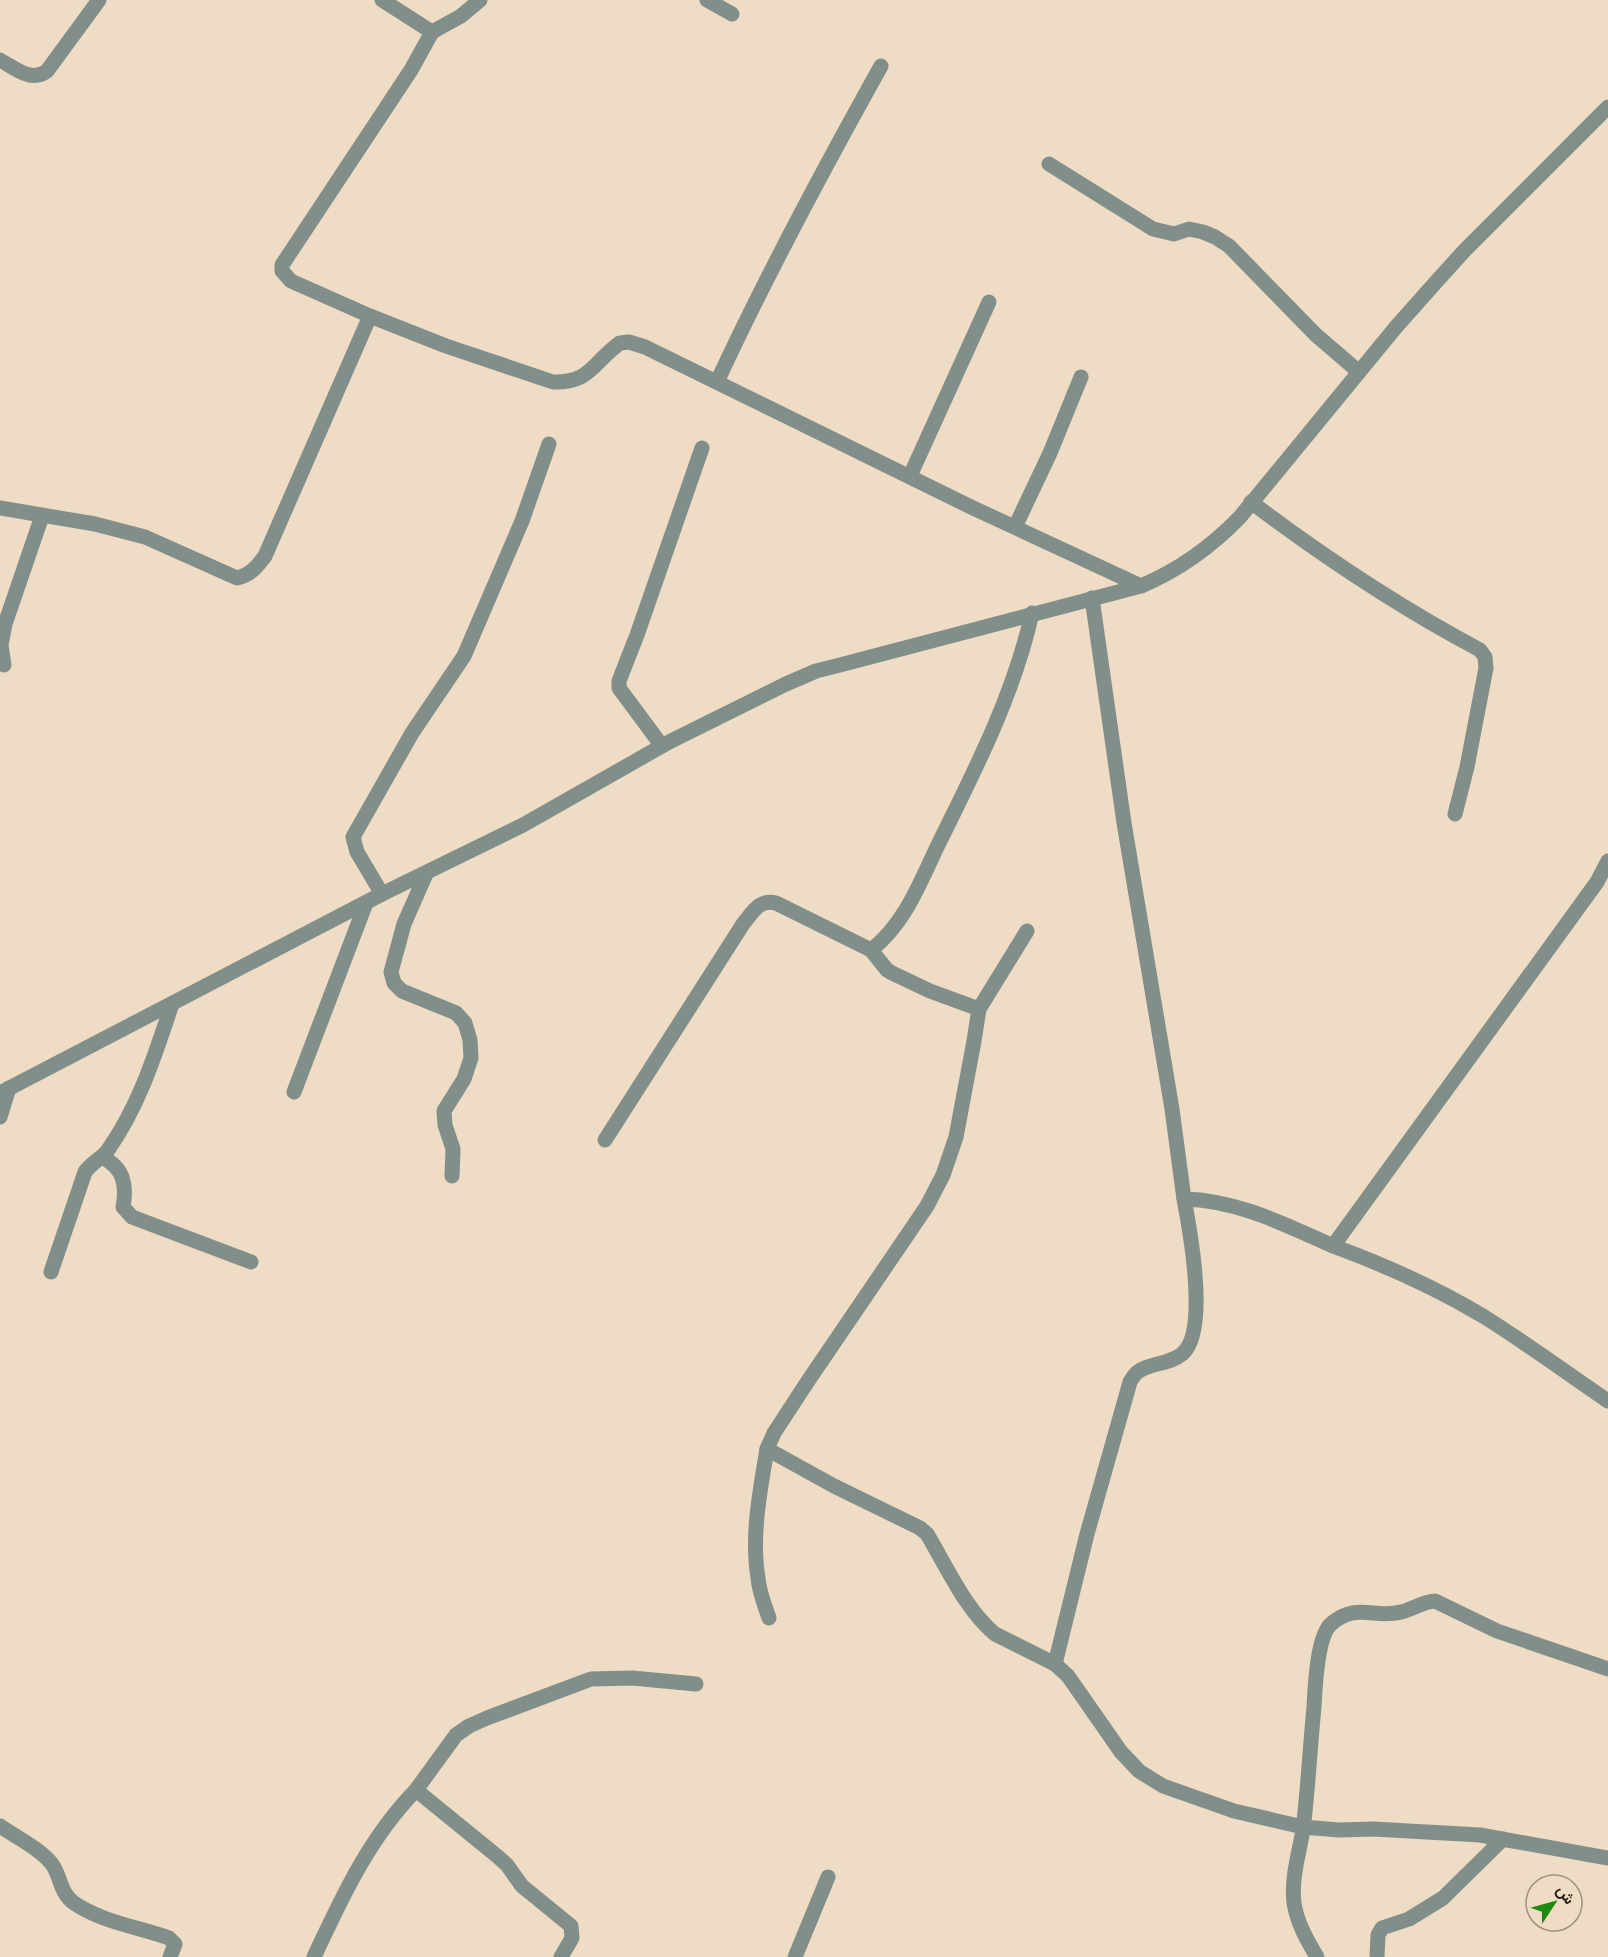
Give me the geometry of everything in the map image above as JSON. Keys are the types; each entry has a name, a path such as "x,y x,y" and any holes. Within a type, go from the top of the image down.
{"street":[{"path":"0,60 29,76 42,75 99,0"},
{"path":"382,0 432,32"},
{"path":"480,0 461,16 432,32 411,70 282,265 282,271 291,281 446,346 553,382 568,382 582,377 609,350 620,343 629,342 645,347 1141,586"},
{"path":"707,0 732,14"},
{"path":"717,382 749,313 806,203 881,66"},
{"path":"0,1117 4,1090 382,894 524,825 662,746 756,698 816,671 1141,586 1164,576 1201,553 1221,536 1251,502 1396,327 1465,250 1608,107"},
{"path":"1049,164 1153,229 1174,234 1189,229 1215,237 1229,246 1316,335 1359,372"},
{"path":"910,476 988,302"},
{"path":"0,508 95,524 145,537 230,576 237,578 248,574 265,556 370,316"},
{"path":"1015,527 1050,453 1081,377"},
{"path":"382,894 357,852 353,837 412,733 464,656 522,521 549,444"},
{"path":"662,746 619,688 619,681 702,448"},
{"path":"1251,502 1365,583 1480,650 1485,657 1486,668 1467,767 1455,814"},
{"path":"4,665 1,645 5,624 42,516"},
{"path":"1055,1664 1087,1534 1130,1382 1138,1371 1181,1355 1188,1347 1192,1337 1196,1305 1195,1274 1172,1109 1119,790 1092,598"},
{"path":"871,950 884,940 907,906 951,820 1008,693 1024,651 1032,613"},
{"path":"1333,1246 1597,882 1608,861"},
{"path":"426,874 404,924 390,972 394,983 402,991 456,1012 465,1023 468,1032 471,1058 464,1079 444,1111 445,1125 453,1149 452,1176"},
{"path":"605,1140 743,924 761,903 768,901 776,903 871,950 892,973 930,991 978,1009"},
{"path":"294,1092 366,903"},
{"path":"770,1618 758,1580 756,1552 761,1482 767,1449 774,1433 808,1381 927,1206 943,1175 956,1137 978,1009 1027,931"},
{"path":"51,1272 85,1172 90,1165 102,1157 133,1107 152,1062 172,1004"},
{"path":"102,1157 112,1162 124,1180 126,1193 123,1207 132,1217 251,1262"},
{"path":"1184,1199 1220,1202 1270,1218 1413,1280 1480,1315 1522,1341 1608,1401"},
{"path":"767,1449 834,1486 920,1528 927,1534 971,1606 988,1628 995,1634 1055,1664 1079,1690 1121,1752 1139,1771 1163,1786 1234,1811 1303,1827 1480,1835 1608,1858"},
{"path":"1317,1957 1304,1935 1294,1901 1316,1687 1323,1635 1330,1624 1356,1611 1400,1613 1425,1602 1435,1601 1497,1631 1608,1669"},
{"path":"314,1957 349,1883 370,1847 387,1821 416,1790 456,1735 487,1718 591,1679 632,1678 696,1684"},
{"path":"416,1790 497,1856 507,1865 522,1886 571,1926 572,1938 561,1957"},
{"path":"0,1826 46,1858 58,1873 62,1889 73,1902 110,1920 169,1938 175,1944 170,1957"},
{"path":"1377,1957 1378,1935 1382,1928 1409,1918 1443,1898 1503,1839"},
{"path":"795,1957 828,1877"}]}
